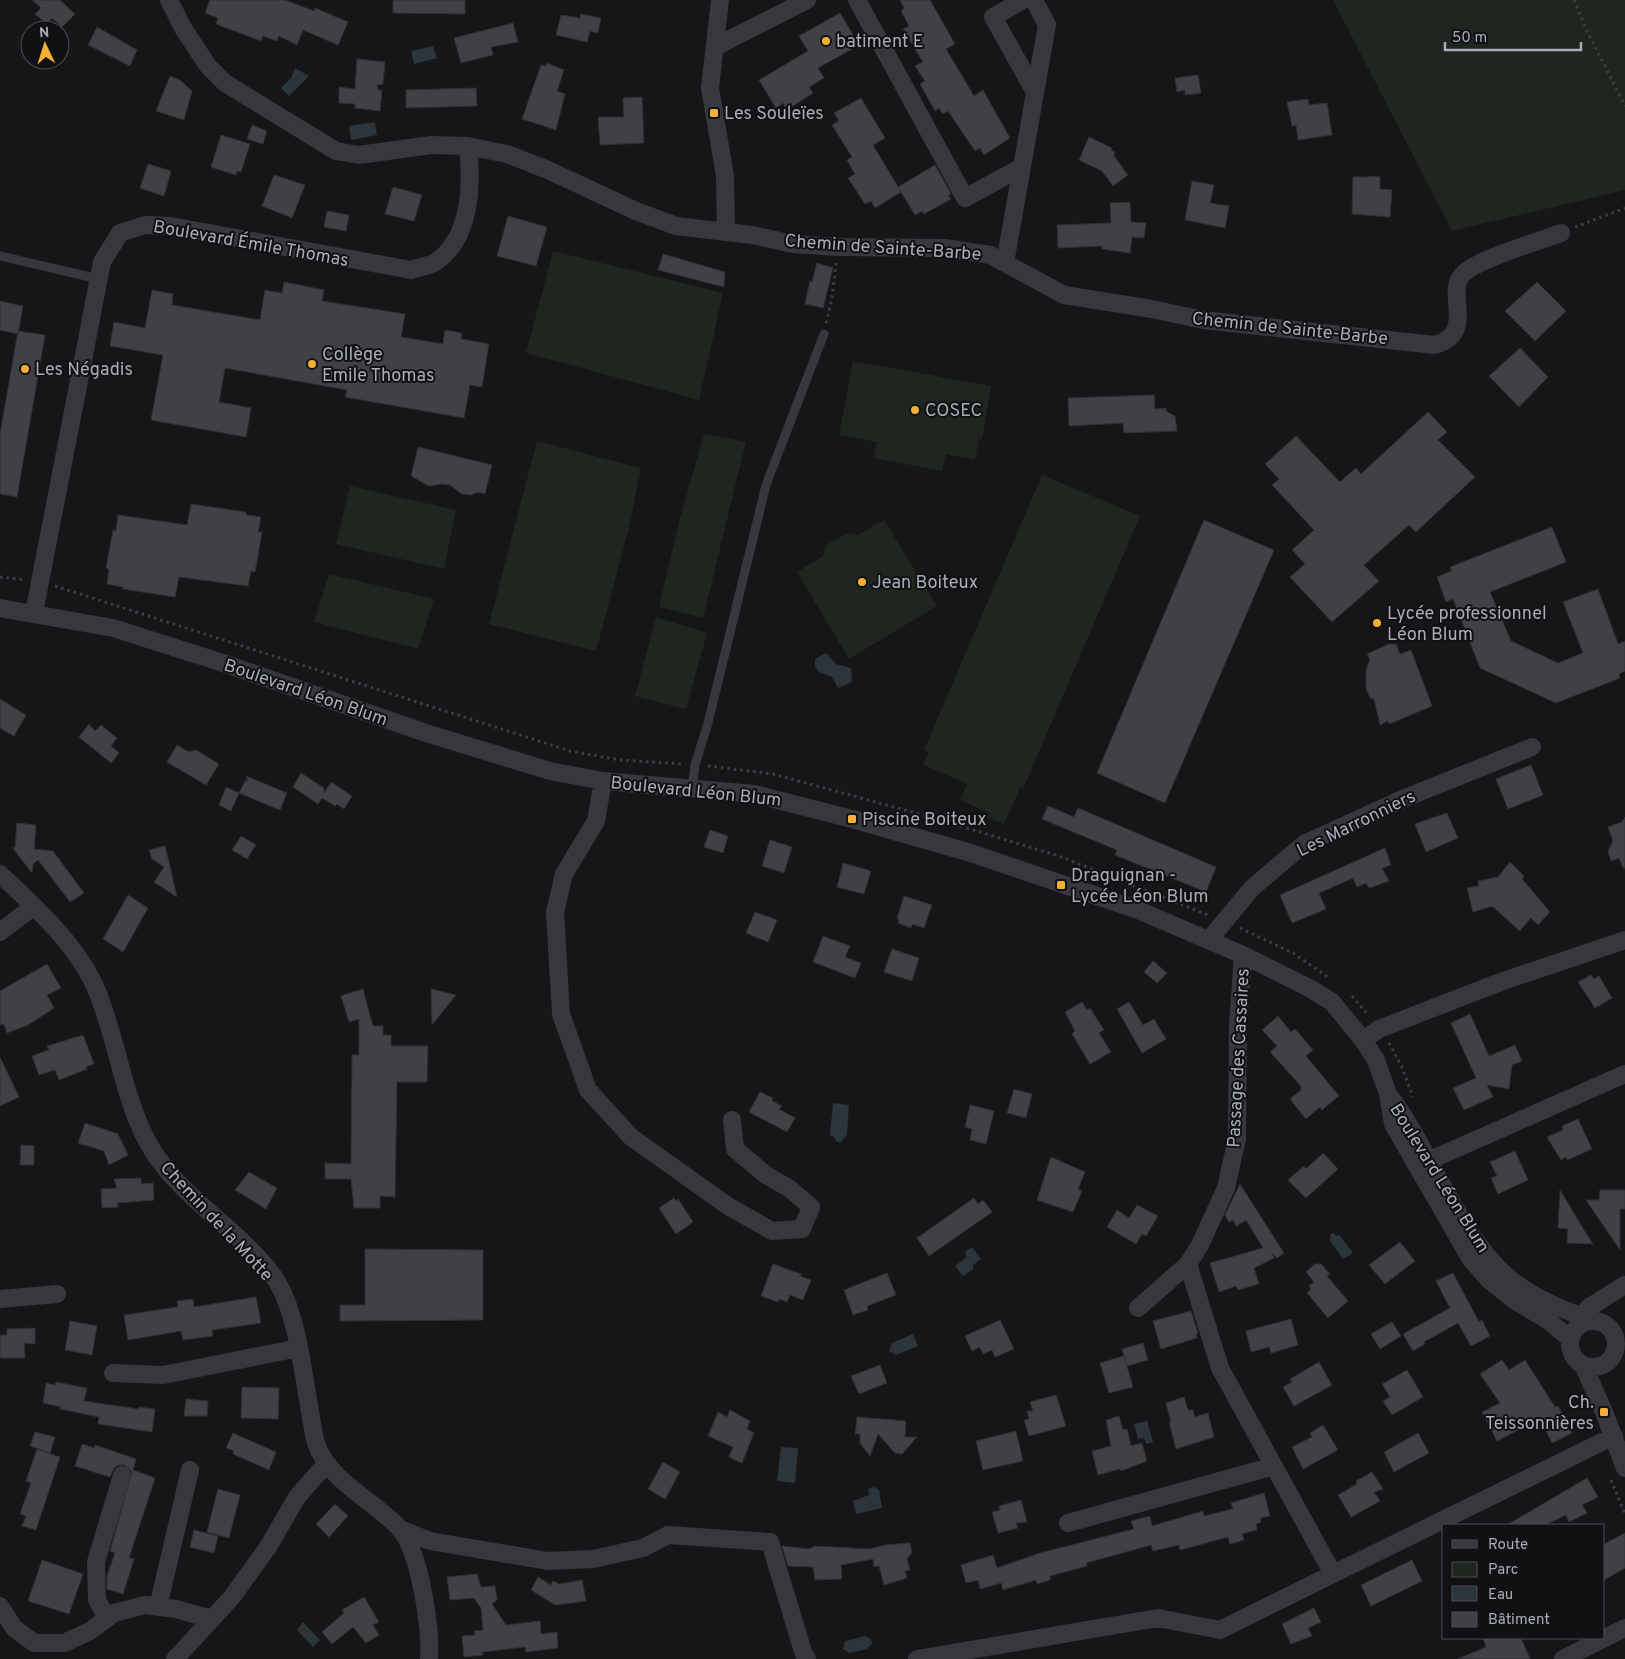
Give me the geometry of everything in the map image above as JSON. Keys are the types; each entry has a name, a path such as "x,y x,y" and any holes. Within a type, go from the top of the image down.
{"street":[{"name":"Chemin de Sainte-Barbe","path":"169,0 183,28 208,66 225,83 336,151 360,155 431,145 468,146 507,154 548,170 636,211 676,226 726,232 793,244 837,247 944,248 990,255 1064,295 1152,309 1203,320 1435,345 1448,341 1456,331 1458,290 1462,275 1476,265 1561,233"},
{"path":"720,0 710,88 725,176 726,232"},
{"path":"716,47 807,0"},
{"path":"857,0 966,198 1022,167"},
{"path":"1023,0 992,17 1036,92"},
{"path":"1005,263 1047,25 1034,0"},
{"name":"Boulevard Émile Thomas","path":"34,613 102,262 120,233 145,225 170,226 411,270 436,262 454,244 466,217 470,170 468,146"},
{"name":"Boulevard Léon Blum","path":"0,608 113,628 487,752 550,771 602,781 754,794 784,800 971,853 1138,910 1243,955 1311,988 1332,1002 1363,1040 1376,1060 1388,1094 1393,1124 1496,1265 1511,1279 1582,1325"},
{"name":"Les Marronniers","path":"1209,940 1252,888 1304,844 1405,798 1532,747"},
{"path":"602,781 596,821 564,874 555,912 561,1014 588,1090 631,1137 728,1206 772,1231 802,1229 811,1207 790,1189 766,1176 735,1149 732,1120"},
{"name":"Chemin de la Motte","path":"0,874 34,906 76,954 97,990 132,1104 147,1141 168,1172 243,1244 274,1278 287,1306 299,1348 316,1443 326,1464 400,1529 410,1545 423,1594 429,1659"},
{"path":"0,932 34,906"},
{"path":"1363,1040 1379,1029 1503,981 1625,940"},
{"name":"Passage des Cassaires","path":"1138,1308 1188,1264 1213,1220 1232,1165 1237,1139 1238,1024 1243,955"},
{"path":"1422,1164 1625,1074"},
{"name":"Boulevard Léon Blum","path":"1422,1164 1470,1258 1488,1280 1514,1300 1549,1321 1582,1325"},
{"path":"1188,1264 1220,1368 1333,1574"},
{"path":"1605,1361 1572,1354 1588,1308 1599,1299 1625,1285"},
{"path":"0,1299 58,1294"},
{"path":"1582,1325 1602,1322 1619,1334 1616,1345 1605,1361 1598,1397 1625,1468"},
{"path":"113,1373 163,1375 299,1348"},
{"path":"917,1659 1158,1618 1220,1630 1614,1436"},
{"path":"175,1659 232,1597 263,1554 296,1497 326,1464"},
{"path":"1068,1523 1274,1466"},
{"path":"158,1607 190,1470"},
{"path":"107,1618 97,1600 96,1562 122,1475"},
{"path":"400,1529 430,1541 548,1561 593,1559 643,1548 668,1535 770,1542 804,1656 807,1659"},
{"path":"0,1606 14,1628 34,1643 64,1643 90,1631 114,1613 145,1606 176,1609 212,1619"},
{"path":"1605,1638 1625,1628"},
{"path":"1563,1659 1603,1639"}],"lane":[{"path":"0,256 99,279"},
{"path":"692,789 695,765 708,723 766,484 824,334"}],"path":[{"path":"1574,0 1587,31 1625,106"},
{"path":"1561,233 1625,208"},
{"path":"824,334 832,298 837,247"},
{"path":"0,578 31,581"},
{"path":"49,585 570,751 620,760 685,764"},
{"path":"1385,1038 1401,1065 1416,1103"}],"green space":[{"path":"1333,0 1625,0 1625,190 1452,231"},
{"path":"553,251 723,293 699,400 526,353"},
{"name":"COSEC","path":"853,361 991,386 982,439 979,439 975,460 946,454 942,471 874,458 877,442 839,435"},
{"path":"704,434 746,442 703,618 659,607 680,518"},
{"path":"537,441 641,468 630,524 596,651 489,624"},
{"path":"1042,475 1140,516 1023,789 1020,788 1004,824 987,817 989,813 960,800 967,784 923,765 929,753 924,750"},
{"path":"350,486 456,510 444,569 336,544"},
{"name":"Jean Boiteux","path":"884,520 937,606 849,659 797,572 823,556 826,545 848,533 858,535"},
{"path":"329,574 434,599 418,649 314,622"},
{"path":"656,617 707,633 686,709 635,696"}],"water":[{"path":"433,46 437,58 414,64 411,51"},
{"path":"295,68 309,76 289,96 281,88 291,78"},
{"path":"375,122 377,135 351,140 349,126"},
{"path":"826,653 836,664 851,668 852,682 838,688 832,677 819,672 815,666 815,659"},
{"path":"833,1103 849,1105 847,1135 840,1143 833,1136 830,1136"},
{"path":"1334,1233 1336,1236 1339,1235 1353,1253 1343,1259 1330,1241 1331,1234"},
{"path":"972,1247 981,1259 973,1265 973,1269 963,1276 955,1266 967,1257 965,1252"},
{"path":"913,1334 918,1346 896,1355 889,1351 892,1343"},
{"path":"1147,1421 1153,1442 1146,1444 1144,1438 1138,1439 1134,1424"},
{"path":"781,1447 798,1448 795,1483 777,1481"},
{"path":"875,1487 879,1490 882,1508 856,1514 853,1501 869,1495 868,1489"},
{"path":"303,1622 320,1640 313,1647 297,1630"},
{"path":"865,1636 871,1639 872,1643 867,1649 849,1653 843,1649 845,1641"}],"building":[{"path":"32,0 60,0 75,14 69,20 54,20 52,18 50,20 42,20 35,14 41,8"},
{"path":"210,0 285,0 314,11 315,8 348,22 338,45 303,30 297,45 279,36 277,41 263,36 261,41 216,24 218,18 205,13"},
{"path":"393,0 465,0 465,14 393,13"},
{"path":"900,0 930,0 955,44 946,49 974,96 983,90 1010,138 984,155 980,148 975,151 948,111 943,114 939,108 935,111 920,84 925,81 915,66 923,62 903,29 909,26 901,11 904,8"},
{"path":"840,13 855,38 848,43 852,49 818,68 824,78 809,87 813,93 787,110 783,103 776,108 759,80 808,51 799,36"},
{"path":"581,14 601,18 598,33 590,31 587,42 556,35 561,15 580,18"},
{"path":"513,23 518,42 491,47 493,55 461,63 454,38"},
{"path":"97,27 137,50 130,66 88,45"},
{"path":"357,59 385,62 383,84 377,85 378,90 382,90 380,111 355,108 355,104 339,103 339,87 355,89"},
{"path":"547,63 564,70 557,91 565,94 556,130 522,119 541,65 546,66"},
{"path":"1198,75 1201,93 1185,95 1185,90 1177,92 1175,78"},
{"path":"170,76 180,80 192,91 184,120 156,111"},
{"path":"476,88 477,106 406,108 406,90"},
{"path":"642,97 644,143 600,145 598,117 624,117 623,98"},
{"path":"861,98 885,138 873,145 901,192 875,208 871,201 865,204 848,178 855,174 847,160 852,157 832,125 839,121 834,113"},
{"path":"1308,99 1309,105 1327,103 1332,135 1298,140 1296,125 1292,126 1287,102"},
{"path":"252,125 267,131 263,144 247,139"},
{"path":"221,135 250,144 241,172 237,171 236,175 211,167"},
{"path":"1089,137 1112,148 1111,150 1115,152 1114,156 1128,175 1113,186 1102,171 1079,160"},
{"path":"148,164 171,171 164,196 140,188"},
{"path":"935,165 951,194 948,195 951,199 924,214 922,211 915,215 898,187"},
{"path":"274,175 305,185 292,218 262,206"},
{"path":"1353,177 1380,177 1380,189 1392,190 1390,217 1352,214"},
{"path":"1192,181 1214,185 1210,203 1229,206 1225,228 1185,220"},
{"path":"393,187 422,195 414,221 385,214"},
{"path":"1130,202 1131,222 1146,223 1144,238 1132,237 1130,253 1102,249 1102,246 1058,248 1057,225 1111,223 1110,203"},
{"path":"327,211 349,215 346,231 324,227"},
{"path":"508,216 547,227 536,266 497,256"},
{"path":"663,254 725,272 724,287 658,270"},
{"path":"817,263 833,268 823,308 805,304 810,281 812,282"},
{"path":"284,282 324,290 322,301 405,314 401,337 443,344 445,330 462,333 461,339 489,344 482,387 470,385 464,418 345,397 347,390 225,368 219,402 251,408 246,437 151,420 163,355 110,346 114,322 145,328 152,290 173,294 172,305 260,320 265,290 282,293"},
{"path":"1537,282 1566,311 1535,341 1505,311"},
{"path":"0,301 23,306 18,334 0,330"},
{"name":"Les Négadis","path":"18,331 45,335 17,497 0,494 0,434"},
{"path":"1520,348 1548,377 1519,407 1489,376"},
{"path":"1154,395 1155,409 1166,408 1166,411 1175,416 1177,431 1124,433 1123,423 1069,426 1068,398"},
{"path":"1428,412 1447,432 1438,440 1475,477 1416,532 1409,525 1364,565 1379,581 1332,622 1290,577 1305,564 1292,550 1314,530 1272,485 1279,479 1265,464 1296,436 1340,482 1356,468 1361,474"},
{"path":"418,447 492,465 485,494 478,492 471,495 462,494 450,485 429,486 411,476"},
{"path":"191,504 246,512 246,515 261,517 258,532 262,532 255,572 251,571 248,586 179,577 175,597 123,589 123,587 107,584 109,569 106,568 113,530 116,531 118,515 187,525"},
{"path":"1204,520 1274,550 1165,803 1097,773"},
{"path":"1552,527 1566,562 1490,592 1511,641 1558,663 1583,653 1563,602 1598,589 1618,644 1625,641 1625,671 1619,674 1620,678 1556,703 1480,668 1453,599 1446,602 1437,577 1452,571 1450,567"},
{"path":"1389,644 1396,644 1400,654 1411,650 1432,706 1389,724 1388,721 1380,725 1374,699 1370,698 1366,688 1366,670 1370,659 1367,654"},
{"path":"0,699 26,715 14,736 0,728"},
{"path":"89,724 95,731 101,725 117,738 111,746 119,753 111,763 79,737"},
{"path":"177,745 189,752 196,750 219,764 206,785 167,762"},
{"path":"1531,765 1543,795 1508,809 1496,779"},
{"path":"301,773 324,788 324,793 331,782 352,796 344,809 322,798 318,804 293,787"},
{"path":"246,776 287,793 280,810 239,793 246,780 248,782"},
{"path":"226,787 239,793 231,811 219,805"},
{"path":"1048,806 1074,817 1078,808 1216,867 1206,892 1115,855 1117,850 1042,819"},
{"path":"1447,813 1458,838 1426,852 1415,824"},
{"path":"1625,817 1625,868 1623,868 1619,858 1611,861 1608,851 1613,841 1608,827 1622,822"},
{"path":"17,823 36,825 34,849 53,851 84,893 70,902 38,860 33,864 32,873 12,847 15,848"},
{"path":"710,830 728,836 723,853 704,847"},
{"path":"241,836 256,845 247,859 232,850"},
{"path":"770,840 792,847 784,873 762,866"},
{"path":"165,846 177,897 154,882 164,867 152,859 149,850"},
{"path":"1385,848 1391,865 1382,868 1389,881 1369,888 1366,883 1357,887 1353,878 1319,893 1326,909 1292,923 1280,895"},
{"path":"1510,862 1524,876 1522,879 1550,912 1538,925 1531,918 1520,931 1492,906 1473,912 1467,888 1479,886 1478,881 1498,877"},
{"path":"843,863 871,871 864,894 837,887"},
{"path":"128,895 148,908 123,952 103,939"},
{"path":"904,896 932,905 924,928 912,924 911,928 898,923 899,919 897,919"},
{"path":"755,912 777,920 768,942 746,933"},
{"path":"823,936 850,946 845,957 861,963 855,978 813,962"},
{"path":"892,949 919,958 912,981 884,972"},
{"path":"1153,961 1167,973 1157,983 1144,972"},
{"path":"47,964 61,988 47,995 54,1008 28,1025 7,1033 4,1024 0,1025 0,991"},
{"path":"1591,975 1594,979 1599,976 1612,998 1595,1008 1578,982"},
{"path":"363,989 373,1026 383,1026 383,1035 391,1035 391,1046 428,1046 427,1082 397,1082 395,1197 380,1196 380,1208 354,1208 351,1179 325,1179 325,1163 351,1164 352,1055 359,1055 359,1019 349,1022 341,996"},
{"path":"431,989 456,995 432,1025"},
{"path":"1082,1002 1087,1010 1090,1008 1104,1030 1099,1033 1111,1052 1090,1064 1072,1034 1075,1031 1065,1012"},
{"path":"1129,1002 1143,1025 1154,1019 1166,1039 1142,1053 1117,1009"},
{"path":"1470,1014 1489,1056 1515,1045 1522,1061 1512,1065 1509,1089 1487,1085 1493,1097 1464,1110 1453,1088 1476,1078 1451,1023"},
{"path":"1278,1016 1291,1032 1295,1029 1313,1050 1306,1056 1339,1096 1322,1110 1320,1107 1306,1119 1290,1099 1301,1090 1301,1086 1270,1052 1277,1046 1262,1030"},
{"path":"83,1035 94,1064 86,1067 87,1069 59,1080 55,1070 39,1075 32,1056 49,1050 47,1046"},
{"path":"0,1057 19,1097 0,1106"},
{"path":"1014,1089 1032,1094 1026,1118 1007,1113"},
{"path":"760,1092 773,1098 772,1101 782,1106 779,1109 795,1118 787,1132 749,1112"},
{"path":"970,1105 994,1111 986,1144 970,1140 972,1129 965,1127"},
{"path":"1578,1119 1592,1149 1567,1160 1566,1157 1561,1160 1547,1137 1563,1130 1562,1126"},
{"path":"85,1123 118,1134 128,1155 109,1165 104,1151 78,1143"},
{"path":"21,1145 34,1146 34,1165 20,1165"},
{"path":"1515,1151 1528,1180 1498,1194 1491,1178 1497,1176 1490,1162"},
{"path":"1323,1153 1338,1169 1306,1198 1288,1180 1304,1166 1306,1169"},
{"path":"1051,1157 1085,1172 1078,1189 1082,1191 1073,1212 1037,1200"},
{"path":"249,1172 277,1188 266,1209 235,1190"},
{"path":"141,1178 141,1184 153,1183 154,1200 117,1203 118,1207 102,1208 101,1189 117,1188 114,1179"},
{"path":"1240,1184 1284,1253 1277,1258 1272,1253 1274,1258 1254,1268 1259,1284 1238,1290 1236,1286 1219,1292 1210,1263 1263,1248 1246,1220 1236,1226 1233,1220 1229,1222 1225,1215"},
{"path":"1560,1190 1593,1244 1567,1243 1568,1229 1558,1228"},
{"path":"1600,1190 1625,1190 1625,1209 1620,1209 1620,1250 1586,1200 1599,1200"},
{"path":"674,1198 676,1201 678,1199 693,1222 676,1234 659,1208"},
{"path":"974,1198 978,1204 983,1200 992,1212 929,1256 917,1238"},
{"path":"1137,1205 1158,1216 1146,1236 1142,1234 1136,1244 1107,1227 1117,1210 1129,1218"},
{"path":"1400,1242 1415,1261 1385,1284 1369,1265"},
{"path":"365,1249 483,1250 483,1320 340,1321 340,1305 365,1305"},
{"path":"773,1264 801,1274 800,1276 811,1280 803,1300 790,1295 787,1302 779,1299 778,1302 761,1296"},
{"path":"1315,1264 1321,1264 1330,1274 1327,1276 1348,1301 1328,1318 1307,1293 1311,1289 1309,1286 1314,1282 1306,1272"},
{"path":"887,1273 896,1295 867,1306 868,1310 853,1315 844,1290"},
{"path":"1453,1273 1479,1322 1482,1320 1490,1336 1471,1346 1458,1323 1424,1342 1425,1344 1413,1351 1403,1334 1450,1308 1436,1281"},
{"path":"256,1297 261,1323 212,1330 213,1336 183,1340 181,1331 128,1340 124,1315 178,1307 177,1301 193,1299 194,1307"},
{"path":"1191,1311 1198,1333 1196,1333 1197,1338 1161,1349 1153,1321"},
{"path":"1291,1319 1298,1345 1271,1353 1269,1347 1251,1352 1246,1331"},
{"path":"1000,1320 1014,1349 995,1357 992,1350 983,1354 980,1347 972,1351 965,1336"},
{"path":"70,1321 97,1326 92,1355 65,1350"},
{"path":"1392,1322 1401,1336 1380,1349 1371,1334"},
{"path":"35,1328 35,1344 24,1343 25,1358 0,1358 0,1335 7,1335 7,1329"},
{"path":"1143,1343 1148,1360 1127,1366 1122,1349"},
{"path":"1124,1356 1133,1387 1109,1393 1100,1363"},
{"path":"1502,1360 1509,1370 1525,1360 1555,1407 1558,1406 1572,1433 1552,1443 1544,1427 1536,1430 1532,1423 1497,1441 1482,1412 1500,1403 1480,1374"},
{"path":"1319,1362 1332,1385 1294,1406 1283,1387 1292,1382 1290,1379"},
{"path":"880,1365 887,1383 859,1394 851,1376"},
{"path":"1407,1370 1423,1397 1392,1415 1383,1401 1390,1397 1382,1384"},
{"path":"56,1382 87,1388 84,1401 138,1409 139,1407 155,1409 152,1432 98,1424 99,1417 60,1409 61,1407 43,1403 46,1383 55,1385"},
{"path":"242,1387 279,1388 278,1419 241,1418"},
{"path":"1056,1395 1066,1426 1029,1436 1024,1420 1029,1419 1027,1411 1033,1411 1030,1402"},
{"path":"1184,1397 1188,1410 1193,1410 1195,1417 1208,1413 1214,1437 1176,1449 1166,1403"},
{"path":"186,1399 208,1401 207,1416 184,1416"},
{"path":"730,1410 750,1421 747,1429 754,1433 742,1463 729,1457 733,1447 708,1436 718,1412 727,1417"},
{"path":"1119,1416 1123,1430 1127,1429 1131,1446 1142,1443 1147,1461 1121,1471 1120,1469 1098,1475 1092,1451 1111,1446 1106,1420"},
{"path":"857,1417 906,1421 905,1437 917,1437 902,1454 895,1453 878,1434 870,1456 860,1443 860,1434 855,1434"},
{"path":"1323,1425 1338,1450 1303,1469 1292,1447 1312,1437 1310,1433"},
{"path":"1016,1431 1023,1461 983,1470 976,1441"},
{"path":"35,1432 55,1437 50,1453 30,1446"},
{"path":"233,1433 276,1452 269,1470 233,1454 234,1451 226,1448"},
{"path":"1418,1433 1429,1453 1394,1472 1384,1452"},
{"path":"82,1444 94,1448 95,1445 136,1459 133,1470 155,1478 129,1558 134,1559 123,1594 107,1589 107,1576 115,1553 110,1551 132,1472 125,1465 119,1465 114,1468 110,1477 75,1466"},
{"path":"37,1449 60,1457 36,1530 22,1526 26,1516 20,1514 31,1483 26,1481"},
{"path":"663,1462 680,1472 665,1499 648,1489"},
{"path":"1372,1472 1383,1489 1374,1492 1380,1501 1351,1517 1338,1495 1357,1484 1356,1481"},
{"path":"1587,1478 1598,1497 1582,1505 1587,1513 1569,1522 1566,1515 1547,1524 1509,1524"},
{"path":"218,1489 240,1495 229,1538 207,1532"},
{"path":"1264,1493 1270,1516 1260,1518 1261,1522 1256,1524 1257,1530 1242,1534 1244,1540 1230,1544 1228,1537 1180,1550 1179,1545 1153,1551 1151,1545 1086,1563 1087,1566 1050,1576 1050,1580 1037,1584 1036,1580 1003,1590 1001,1583 980,1589 978,1580 966,1583 961,1565 993,1555 997,1568 1040,1553 1134,1529 1131,1521 1150,1516 1152,1526 1203,1511 1204,1516 1233,1509 1231,1503"},
{"path":"1021,1500 1027,1522 1016,1523 1018,1528 998,1533 992,1512 1000,1510 999,1506"},
{"path":"335,1504 348,1516 329,1537 316,1524"},
{"path":"194,1530 218,1536 214,1553 190,1547"},
{"path":"1625,1533 1625,1568 1605,1579 1605,1543"},
{"path":"910,1543 912,1552 907,1559 910,1570 905,1571 907,1578 884,1585 879,1566 874,1567 873,1559 841,1565 842,1579 815,1580 813,1567 788,1566 782,1546 809,1549 815,1546 870,1549 885,1545"},
{"path":"42,1560 83,1574 69,1614 28,1601"},
{"path":"1412,1560 1422,1581 1371,1606 1361,1585"},
{"path":"477,1574 481,1587 495,1586 497,1600 492,1604 506,1625 540,1621 541,1634 557,1632 558,1648 526,1652 525,1647 482,1652 483,1655 464,1657 462,1636 475,1635 474,1631 483,1630 481,1608 474,1598 450,1600 447,1577"},
{"path":"538,1577 551,1585 553,1581 559,1584 582,1580 586,1601 555,1605 531,1590"},
{"path":"364,1597 379,1622 373,1625 379,1635 366,1643 353,1627 332,1644 322,1632 344,1613 342,1610"},
{"path":"1314,1608 1321,1622 1308,1628 1312,1636 1291,1644 1282,1624"},
{"path":"1483,1639 1521,1639 1530,1659 1458,1659 1486,1647"}],"place":[{"name":"batiment E","path":"826,41"},
{"name":"Les Souleïes","path":"714,113"},
{"name":"Collège Emile Thomas","path":"312,364"},
{"name":"Les Négadis","path":"25,369"},
{"name":"COSEC","path":"915,410"},
{"name":"Jean Boiteux","path":"862,582"},
{"name":"Lycée professionnel Léon Blum","path":"1377,623"},
{"name":"Piscine Boiteux","path":"852,819"},
{"name":"Draguignan - Lycée Léon Blum","path":"1061,885"},
{"name":"Ch. Teissonnières","path":"1604,1412"}]}
